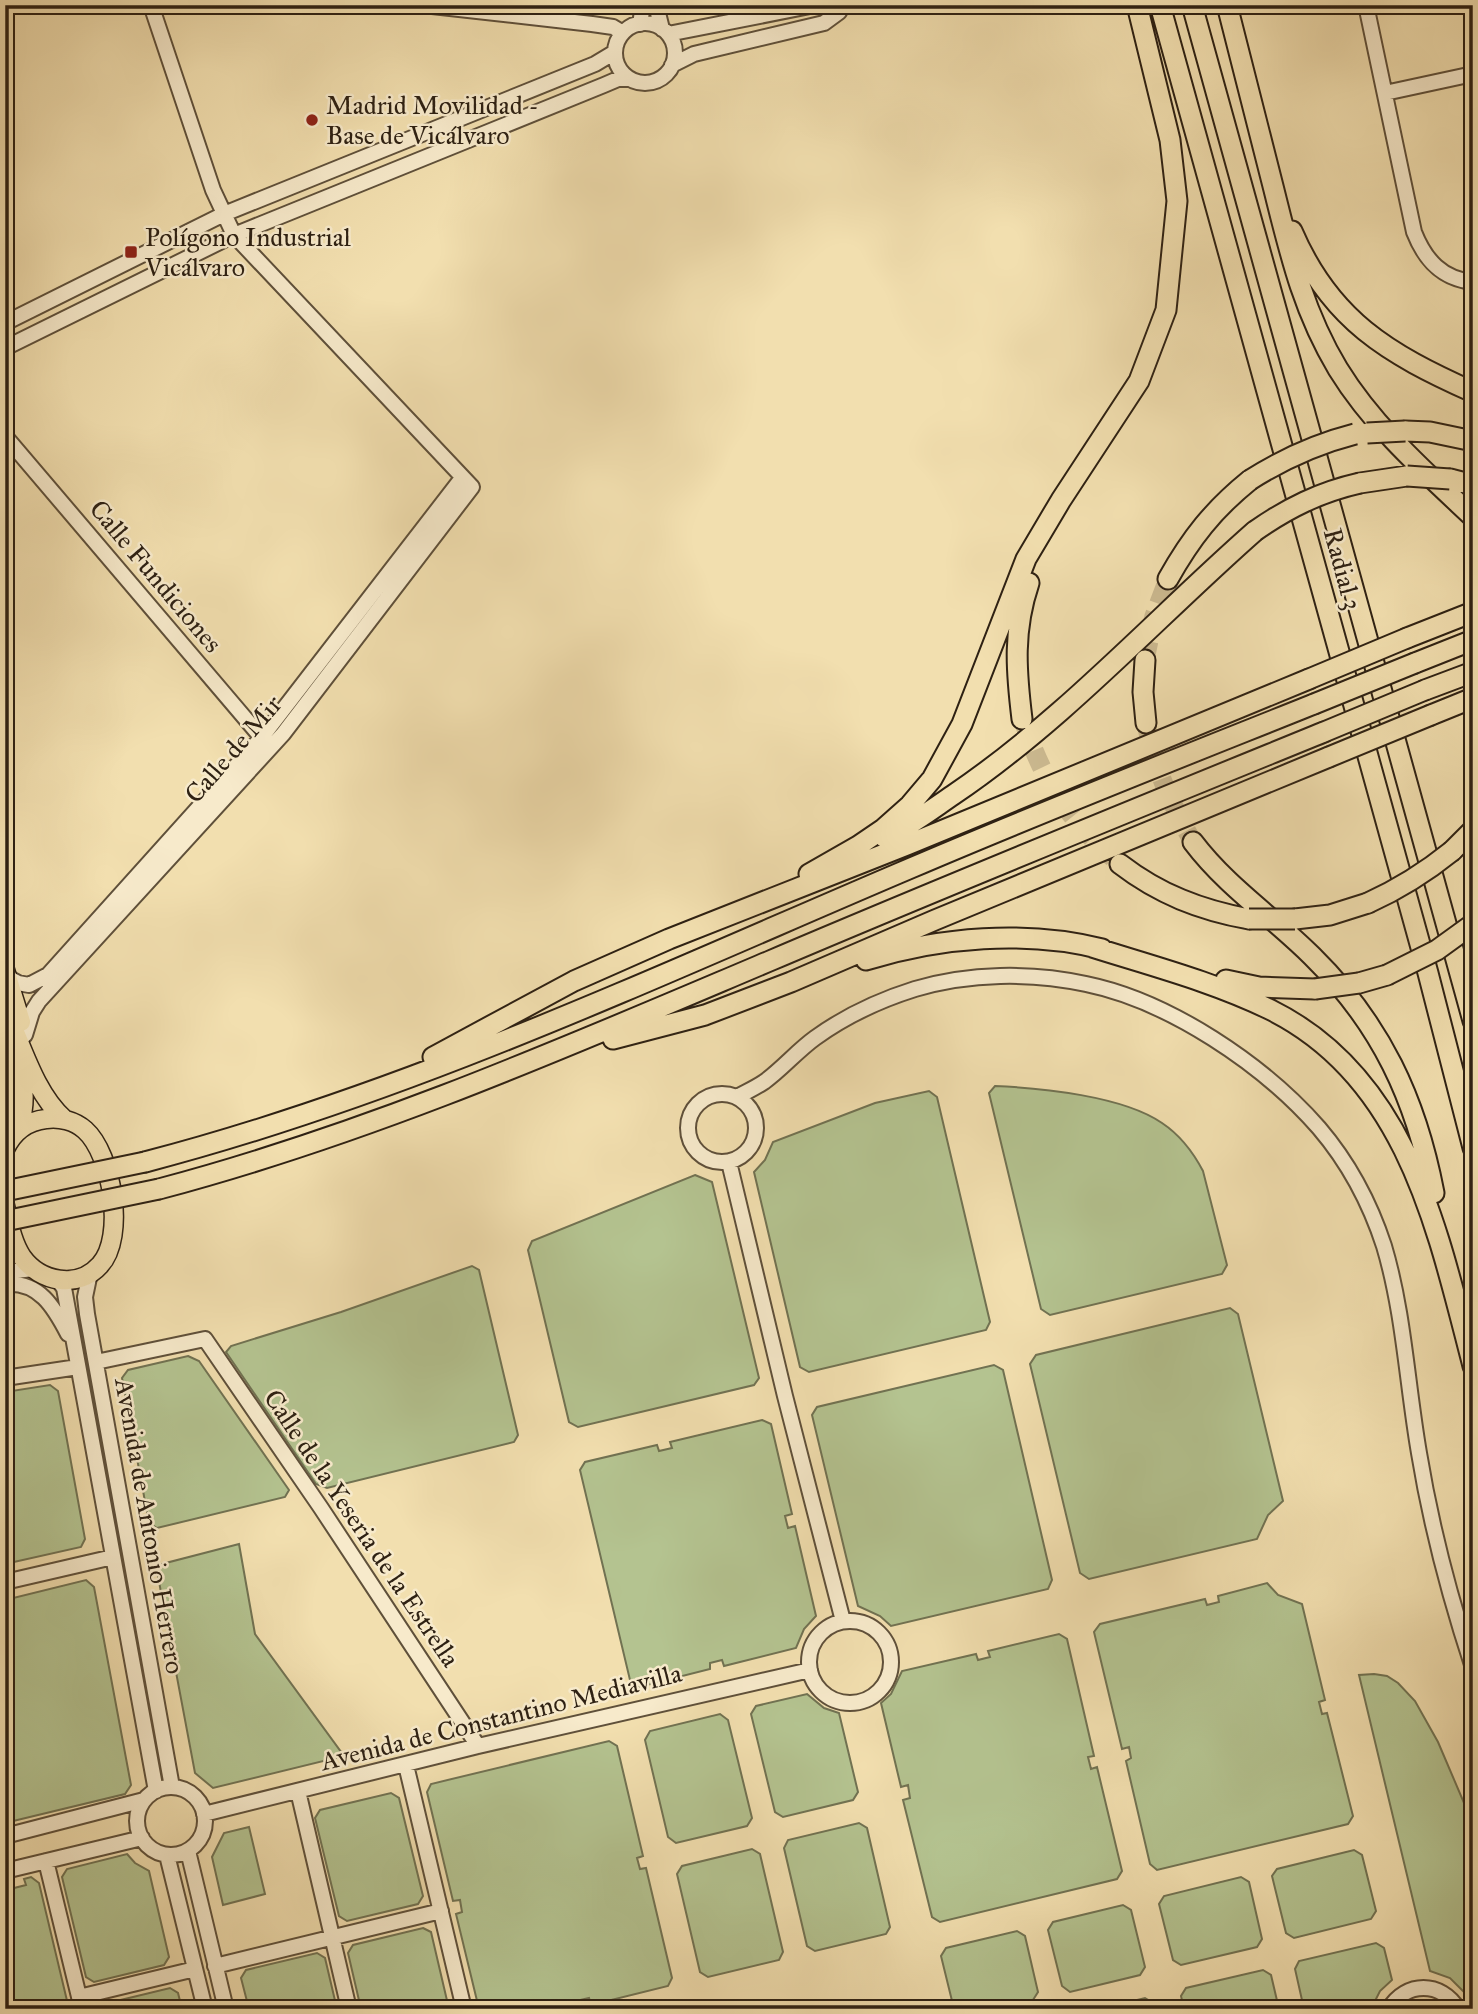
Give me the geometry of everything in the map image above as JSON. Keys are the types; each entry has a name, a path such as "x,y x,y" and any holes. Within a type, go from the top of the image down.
{"highway":[{"path":"809,874 883,829 910,805 932,779 962,724 1026,559 1060,500 1139,381 1166,310 1177,201 1170,140 1137,5"},
{"name":"Radial 3","path":"1160,5 1424,960 1473,1148"},
{"name":"Radial 3","path":"1192,5 1473,1021"},
{"path":"1227,5 1287,249 1315,327 1339,370 1367,411 1407,455 1473,517"},
{"path":"1274,192 1311,269 1347,315 1397,355 1473,392"},
{"path":"1168,579 1183,551 1209,516 1250,480 1278,462 1328,441 1361,434 1430,432 1473,442"},
{"path":"407,1077 420,1065 574,981 713,920 897,832 974,780 1104,672 1255,531 1284,511 1337,488 1407,476 1473,485"},
{"path":"1023,719 1016,650 1020,609 1060,500"},
{"path":"713,920 907,845 1473,612"},
{"path":"5,1191 217,1144 481,1050 923,863 1473,640"},
{"path":"1145,660 1143,692 1146,723"},
{"path":"5,1220 159,1189 225,1172 418,1106 565,1048 926,895 1473,672"},
{"path":"565,1048 590,1045 705,1015 791,982 1473,698"},
{"path":"1121,864 1142,881 1188,904 1219,914 1249,919 1295,919 1330,915 1368,903 1415,878 1452,851 1473,830"},
{"path":"1194,842 1210,864 1311,954 1350,995 1371,1026 1400,1079 1427,1155 1452,1284"},
{"path":"791,982 896,952 983,939 1030,939 1092,947 1259,987 1315,989 1359,983 1387,975 1437,950 1473,924"},
{"path":"1092,947 1232,992 1293,1023 1334,1054 1355,1075 1381,1108 1418,1176 1452,1284 1473,1366"}],"main road":[{"path":"6,974 25,1095 25,1106 9,1137"},
{"path":"5,1009 16,1045 52,1108 64,1119 78,1125 94,1141 101,1153 115,1212 109,1252 102,1264 81,1278 58,1280 46,1277 22,1256 12,1236 5,1206"},
{"path":"9,1137 38,1120 64,1119"}],"street":[{"path":"151,5 213,190 234,235"},
{"path":"422,5 592,24 613,27 623,33"},
{"path":"640,24 642,5"},
{"path":"5,348 234,235 618,79 643,83 655,81 665,75 672,65 674,49 656,5"},
{"path":"5,323 224,214 595,64 615,52 623,33 631,27 652,24 665,32 815,5"},
{"path":"672,65 694,54 824,23 839,12 843,5"},
{"path":"1366,5 1415,232 1421,249 1429,261 1442,272 1455,279 1473,282"},
{"path":"615,52 619,68 630,79"},
{"path":"1385,93 1473,74"},
{"name":"Calle de Mir","path":"16,1045 39,1001 266,742 467,483 234,235"},
{"name":"Calle Fundiciones","path":"5,436 266,742"},
{"name":"Calle de Mir","path":"6,974 18,983 29,985 48,975 266,742"},
{"path":"737,1097 765,1081 816,1037 852,1016 916,989 967,978 1033,976 1087,984 1135,999 1180,1020 1222,1045 1258,1072 1318,1127 1345,1163 1367,1202 1383,1246 1395,1291 1419,1455 1436,1537 1454,1609 1473,1668"},
{"path":"750,1109 765,1081"},
{"path":"728,1094 737,1097 750,1109 756,1127 752,1146 738,1159 729,1162 710,1161 699,1154 688,1138 688,1120 696,1105 711,1096 728,1094"},
{"path":"729,1162 843,1621"},
{"path":"5,1272 34,1269"},
{"name":"Avenida de Antonio Herrero","path":"90,1273 85,1297 172,1787"},
{"name":"Avenida de Antonio Herrero","path":"58,1280 64,1288 156,1791"},
{"path":"5,1284 28,1287 43,1294 57,1312 74,1346"},
{"name":"Calle de la Yeseria de la Estrella","path":"96,1362 205,1339 321,1508 478,1746"},
{"path":"5,1378 78,1367"},
{"path":"5,1581 113,1557"},
{"path":"843,1621 866,1625 884,1639 891,1663 883,1688 873,1697 860,1702 835,1700 823,1693 810,1670 809,1657 820,1634 843,1621"},
{"name":"Avenida de Constantino Mediavilla","path":"204,1814 478,1746 810,1670"},
{"path":"406,1765 464,2009"},
{"path":"5,1836 144,1800 156,1791 172,1787 193,1795 200,1804 205,1825 197,1844 178,1855 167,1855 148,1846 138,1831 138,1814 144,1800"},
{"path":"298,1791 349,2009"},
{"path":"5,1871 142,1838"},
{"path":"188,1851 226,2009"},
{"path":"167,1855 205,2009"},
{"path":"46,1861 80,2003 195,1969"},
{"path":"215,1966 441,1911"},
{"path":"1389,2009 1394,2000 1404,1992 1427,1987 1439,1990 1449,1997 1458,2009"}],"green space":[{"path":"995,1086 1058,1091 1104,1100 1146,1114 1169,1128 1186,1144 1203,1171 1227,1265 1222,1274 1050,1315 1041,1309 989,1093"},
{"path":"929,1091 937,1097 990,1322 986,1330 809,1372 800,1367 754,1172 765,1160 773,1142 875,1103"},
{"path":"695,1175 712,1182 759,1378 754,1385 578,1427 569,1422 528,1250 532,1241"},
{"path":"472,1266 479,1270 518,1435 514,1442 327,1488 316,1484 226,1352 231,1346 341,1312"},
{"path":"1230,1308 1238,1314 1283,1501 1268,1515 1257,1539 1089,1579 1080,1573 1030,1364 1036,1355"},
{"path":"188,1356 199,1361 289,1490 285,1497 157,1528 149,1523 122,1378 128,1370"},
{"path":"994,1365 1003,1370 1052,1580 1048,1589 891,1626 880,1616 858,1606 812,1415 817,1407"},
{"path":"50,1385 58,1391 85,1539 81,1547 5,1564 5,1392"},
{"path":"762,1420 771,1424 792,1514 785,1516 788,1528 795,1526 816,1616 804,1629 796,1648 724,1666 722,1660 710,1663 710,1669 639,1687 630,1680 580,1470 585,1462 657,1445 659,1451 672,1448 670,1442"},
{"path":"239,1544 255,1634 344,1756 213,1788 195,1773 157,1571 162,1564"},
{"path":"86,1580 94,1587 131,1785 125,1794 5,1823 5,1600"},
{"path":"1267,1583 1278,1595 1302,1604 1325,1700 1319,1702 1322,1714 1327,1713 1353,1816 1348,1824 1157,1870 1150,1864 1126,1761 1131,1758 1129,1747 1122,1749 1094,1632 1100,1624 1205,1599 1207,1605 1219,1602 1218,1596"},
{"path":"1059,1634 1067,1639 1094,1756 1088,1757 1091,1769 1097,1767 1122,1871 1117,1879 940,1922 932,1917 903,1800 910,1798 908,1785 901,1787 881,1703 891,1694 902,1671 976,1654 978,1660 990,1657 988,1651"},
{"path":"1359,1675 1387,1676 1398,1683 1415,1701 1438,1742 1473,1824 1473,2001 1450,1978 1430,1971"},
{"path":"807,1694 824,1708 839,1713 858,1792 853,1800 783,1817 775,1812 751,1714 756,1706"},
{"path":"720,1714 728,1720 752,1818 747,1826 676,1843 668,1837 645,1740 650,1731"},
{"path":"609,1741 617,1746 643,1856 637,1858 640,1869 646,1868 672,1978 668,1986 591,2005 589,1998 576,2001 578,2008 575,2009 479,2009 456,1914 462,1912 460,1900 453,1901 427,1792 431,1784"},
{"path":"391,1793 399,1798 423,1896 418,1904 347,1921 339,1916 315,1818 320,1810"},
{"path":"859,1823 867,1828 890,1927 886,1934 815,1951 807,1946 784,1848 788,1840"},
{"path":"249,1827 265,1894 223,1905 212,1857 224,1833"},
{"path":"752,1849 760,1854 783,1952 779,1960 708,1977 700,1972 677,1874 682,1866"},
{"path":"1354,1850 1362,1855 1376,1911 1371,1919 1294,1938 1286,1933 1272,1876 1277,1869"},
{"path":"127,1854 135,1863 149,1871 169,1957 164,1965 94,1982 86,1977 62,1877 67,1869"},
{"path":"31,1877 39,1883 69,2009 5,2009 5,1884 12,1883 14,1888 26,1885 24,1879"},
{"path":"1241,1877 1249,1882 1262,1939 1257,1947 1181,1965 1173,1960 1159,1904 1164,1896"},
{"path":"1123,1905 1131,1910 1145,1967 1140,1975 1070,1992 1062,1986 1048,1930 1053,1922"},
{"path":"423,1928 431,1932 449,2009 361,2009 348,1953 353,1945"},
{"path":"1017,1931 1025,1936 1038,1992 1033,2000 998,2009 954,2009 941,1956 946,1948"},
{"path":"1376,1943 1384,1948 1392,1980 1380,1991 1371,2009 1304,2009 1295,1969 1299,1961"},
{"path":"317,1953 325,1958 337,2009 249,2009 241,1978 246,1970"},
{"path":"1263,1970 1271,1975 1279,2009 1184,2009 1181,1996 1186,1988"},
{"path":"170,1988 178,1993 182,2009 97,2009 100,2005"},
{"path":"1145,1998 1153,2003 1155,2009 1100,2009"}],"tunnel":[{"path":"1145,660 1154,616 1168,579"},
{"path":"1024,723 1050,784 1061,801 1087,833 1120,864"},
{"path":"1146,723 1164,785 1193,842"}],"place":[{"name":"Madrid Movilidad - Base de Vicálvaro","path":"312,120"},
{"name":"Polígono Industrial Vicálvaro","path":"131,252"}]}
